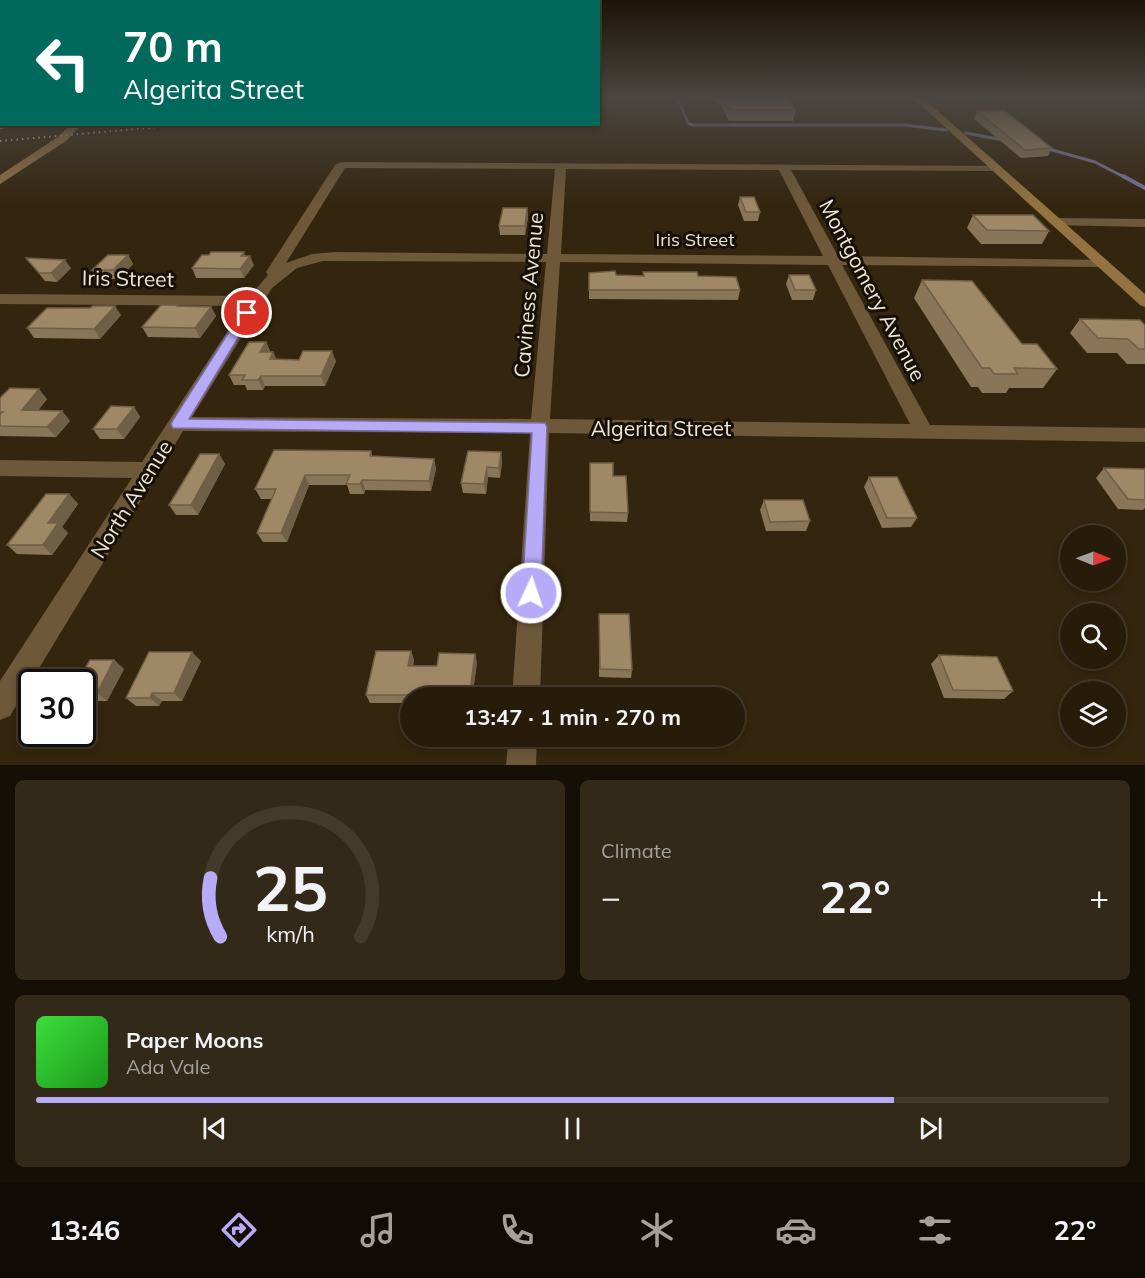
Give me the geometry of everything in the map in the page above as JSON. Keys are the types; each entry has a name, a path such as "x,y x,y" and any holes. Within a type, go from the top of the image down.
{"main road":[{"path":"0,180 67,134"},
{"path":"958,134 1145,302"}],"street":[{"name":"North Avenue","path":"0,706 341,165 561,166"},
{"path":"561,166 996,168"},
{"name":"Caviness Avenue","path":"527,687 540,427 561,166"},
{"name":"Montgomery Avenue","path":"783,167 834,259 924,432"},
{"path":"1057,222 1145,223"},
{"name":"Iris Street","path":"289,265 318,256 1102,263"},
{"name":"North Avenue","path":"258,296 277,273 289,265"},
{"name":"Iris Street","path":"0,299 258,296"},
{"name":"Algerita Street","path":"178,424 1145,435"},
{"path":"0,468 148,470"},
{"path":"521,765 522,747"}],"building":[{"path":"1005,134 1034,134 1052,148 1025,150"},
{"path":"740,197 754,197 760,212 746,212"},
{"path":"503,208 527,208 525,226 499,226"},
{"path":"973,215 1033,215 1049,231 987,230"},
{"path":"211,252 244,252 241,256 250,256 240,269 192,268 202,255 209,255"},
{"path":"108,255 128,255 113,270 92,270"},
{"path":"26,258 65,260 51,273 39,273"},
{"path":"615,271 616,275 644,276 643,272 697,272 698,276 736,277 740,290 589,290 589,273"},
{"path":"789,275 809,275 816,290 795,290"},
{"path":"922,280 972,281 1022,344 1037,344 1057,369 1014,368 1018,374 994,374 990,368 982,368"},
{"path":"161,305 211,307 195,328 142,327"},
{"path":"115,306 94,329 27,328 47,308 90,308"},
{"path":"1080,319 1140,320 1145,325 1145,349 1139,349 1128,339 1098,338"},
{"path":"249,342 266,342 260,352 273,352 270,359 299,360 303,351 332,351 321,376 261,376 258,380 242,380 245,375 229,375"},
{"path":"10,388 39,389 22,410 62,411 47,427 0,426 0,414 3,412 0,412 0,398"},
{"path":"111,406 134,407 117,429 93,429"},
{"path":"274,450 371,451 370,456 434,459 429,481 362,480 360,484 346,484 350,475 305,475 281,533 257,533 276,489 255,489"},
{"path":"468,451 501,452 499,468 487,467 484,484 461,483"},
{"path":"200,454 219,454 191,505 169,505"},
{"path":"590,463 613,463 613,476 626,476 628,513 590,512"},
{"path":"1104,468 1145,469 1145,500 1128,499"},
{"path":"869,477 897,477 917,518 887,518"},
{"path":"46,494 69,494 48,523 58,523 43,545 7,545"},
{"path":"764,500 803,500 810,521 770,522"},
{"path":"599,614 629,614 632,670 600,669"},
{"path":"376,651 411,651 408,666 437,666 439,653 475,654 470,687 400,687 400,695 366,695"},
{"path":"149,652 192,652 174,693 152,693 150,698 126,698"},
{"path":"939,655 997,657 1013,691 953,690"},
{"path":"90,660 114,660 97,693 96,669 85,669"}],"waterway":[{"path":"970,134 1003,140"},
{"path":"1045,148 1095,162 1126,178"},
{"path":"1123,176 1145,188"}],"railway":[{"path":"0,141 83,134"}],"route":[{"path":"247,313 178,424 540,427 531,593"}]}
